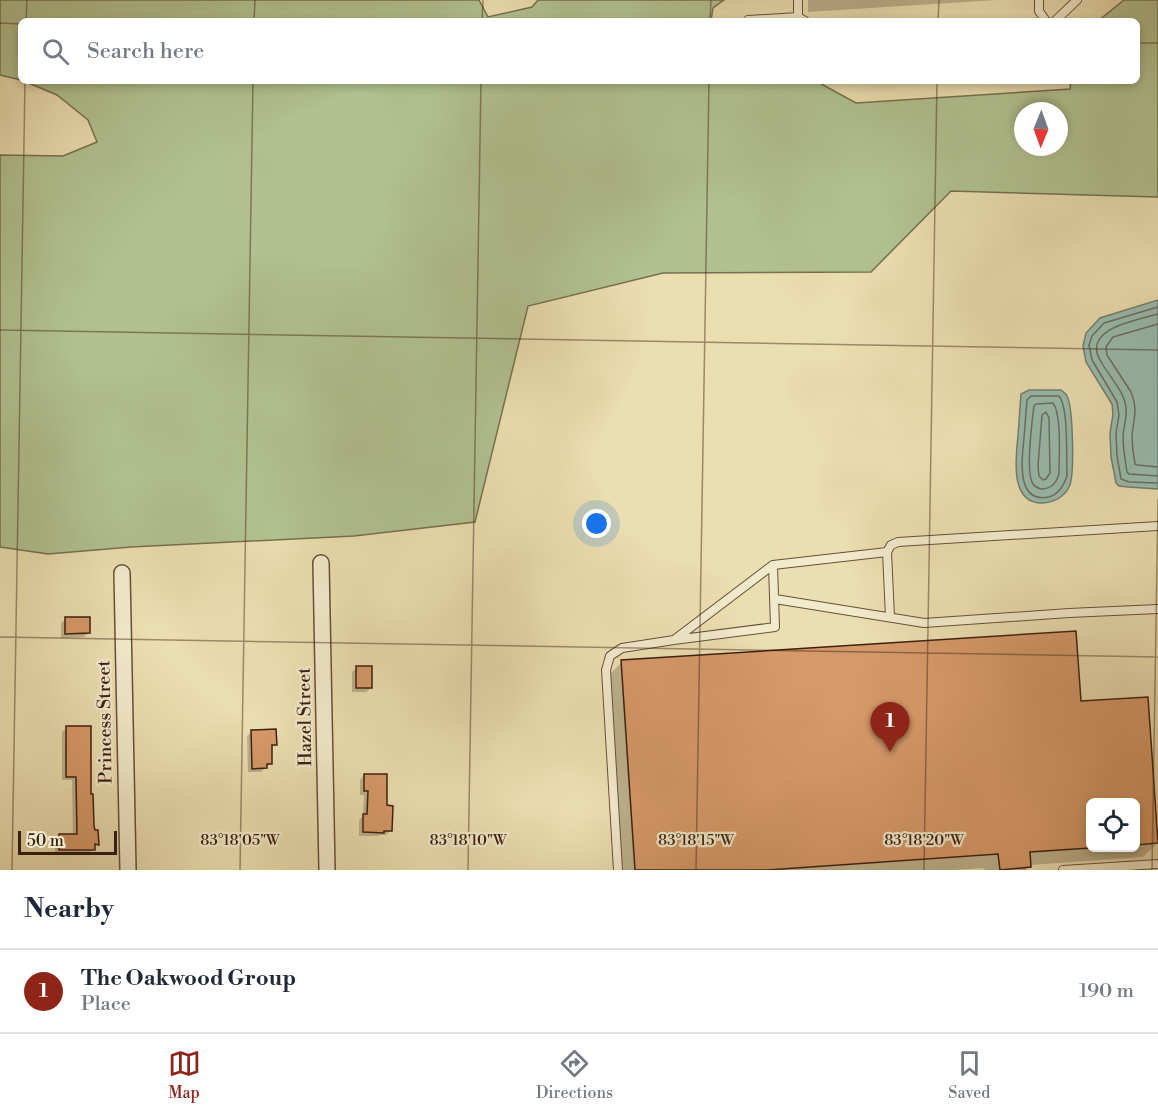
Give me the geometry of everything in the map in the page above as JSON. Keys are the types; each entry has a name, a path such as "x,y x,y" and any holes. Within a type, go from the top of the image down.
{"street":[{"name":"Hazel Street","path":"321,563 327,870"},
{"name":"Princess Street","path":"122,573 128,870"}],"lane":[{"path":"798,0 801,18"},
{"path":"1038,0 1039,11 1044,18"},
{"path":"1058,18 1077,0"},
{"path":"890,616 887,552 891,545 898,542 1158,526"},
{"path":"674,640 774,565 887,552"},
{"path":"618,870 606,670 610,656 622,648 775,627 774,565"},
{"path":"775,599 924,623 1158,609"},
{"path":"1063,870 1158,864"}],"green space":[{"path":"0,0 479,0 488,17 532,7 538,0 724,0 713,8 711,18 18,18 18,79 0,75"},
{"path":"1124,0 1158,0 1158,197 951,191 871,272 663,273 528,306 475,522 354,536 131,547 48,554 0,547 0,155 63,156 97,142 88,120 57,95 31,84 821,84 856,103 1070,89 1071,84 1140,84 1140,18 1102,18"}],"water":[{"path":"1158,300 1158,489 1119,486 1116,483 1111,457 1112,404 1086,362 1083,346 1086,333 1100,318"},
{"path":"1029,390 1061,390 1067,395 1071,413 1073,442 1069,487 1055,500 1043,503 1032,501 1024,496 1017,478 1016,455 1021,394"}],"building":[{"path":"65,617 90,617 90,633 65,634"},
{"path":"1076,631 1081,701 1148,697 1158,843 1140,845 1140,798 1086,798 1086,848 1030,852 1031,867 1000,870 998,854 767,870 635,870 621,660"},
{"path":"356,666 372,666 372,688 356,688"},
{"path":"66,726 91,726 91,794 93,794 94,826 95,830 98,830 99,845 95,844 95,850 59,850 59,834 77,834 76,777 66,777"},
{"path":"276,729 277,745 272,745 272,764 267,764 267,768 252,769 251,730"},
{"path":"364,774 387,774 387,805 393,806 392,831 363,832 363,814 367,814 368,791 364,791"}],"place":[{"name":"The Oakwood Group","path":"890,752"}]}
